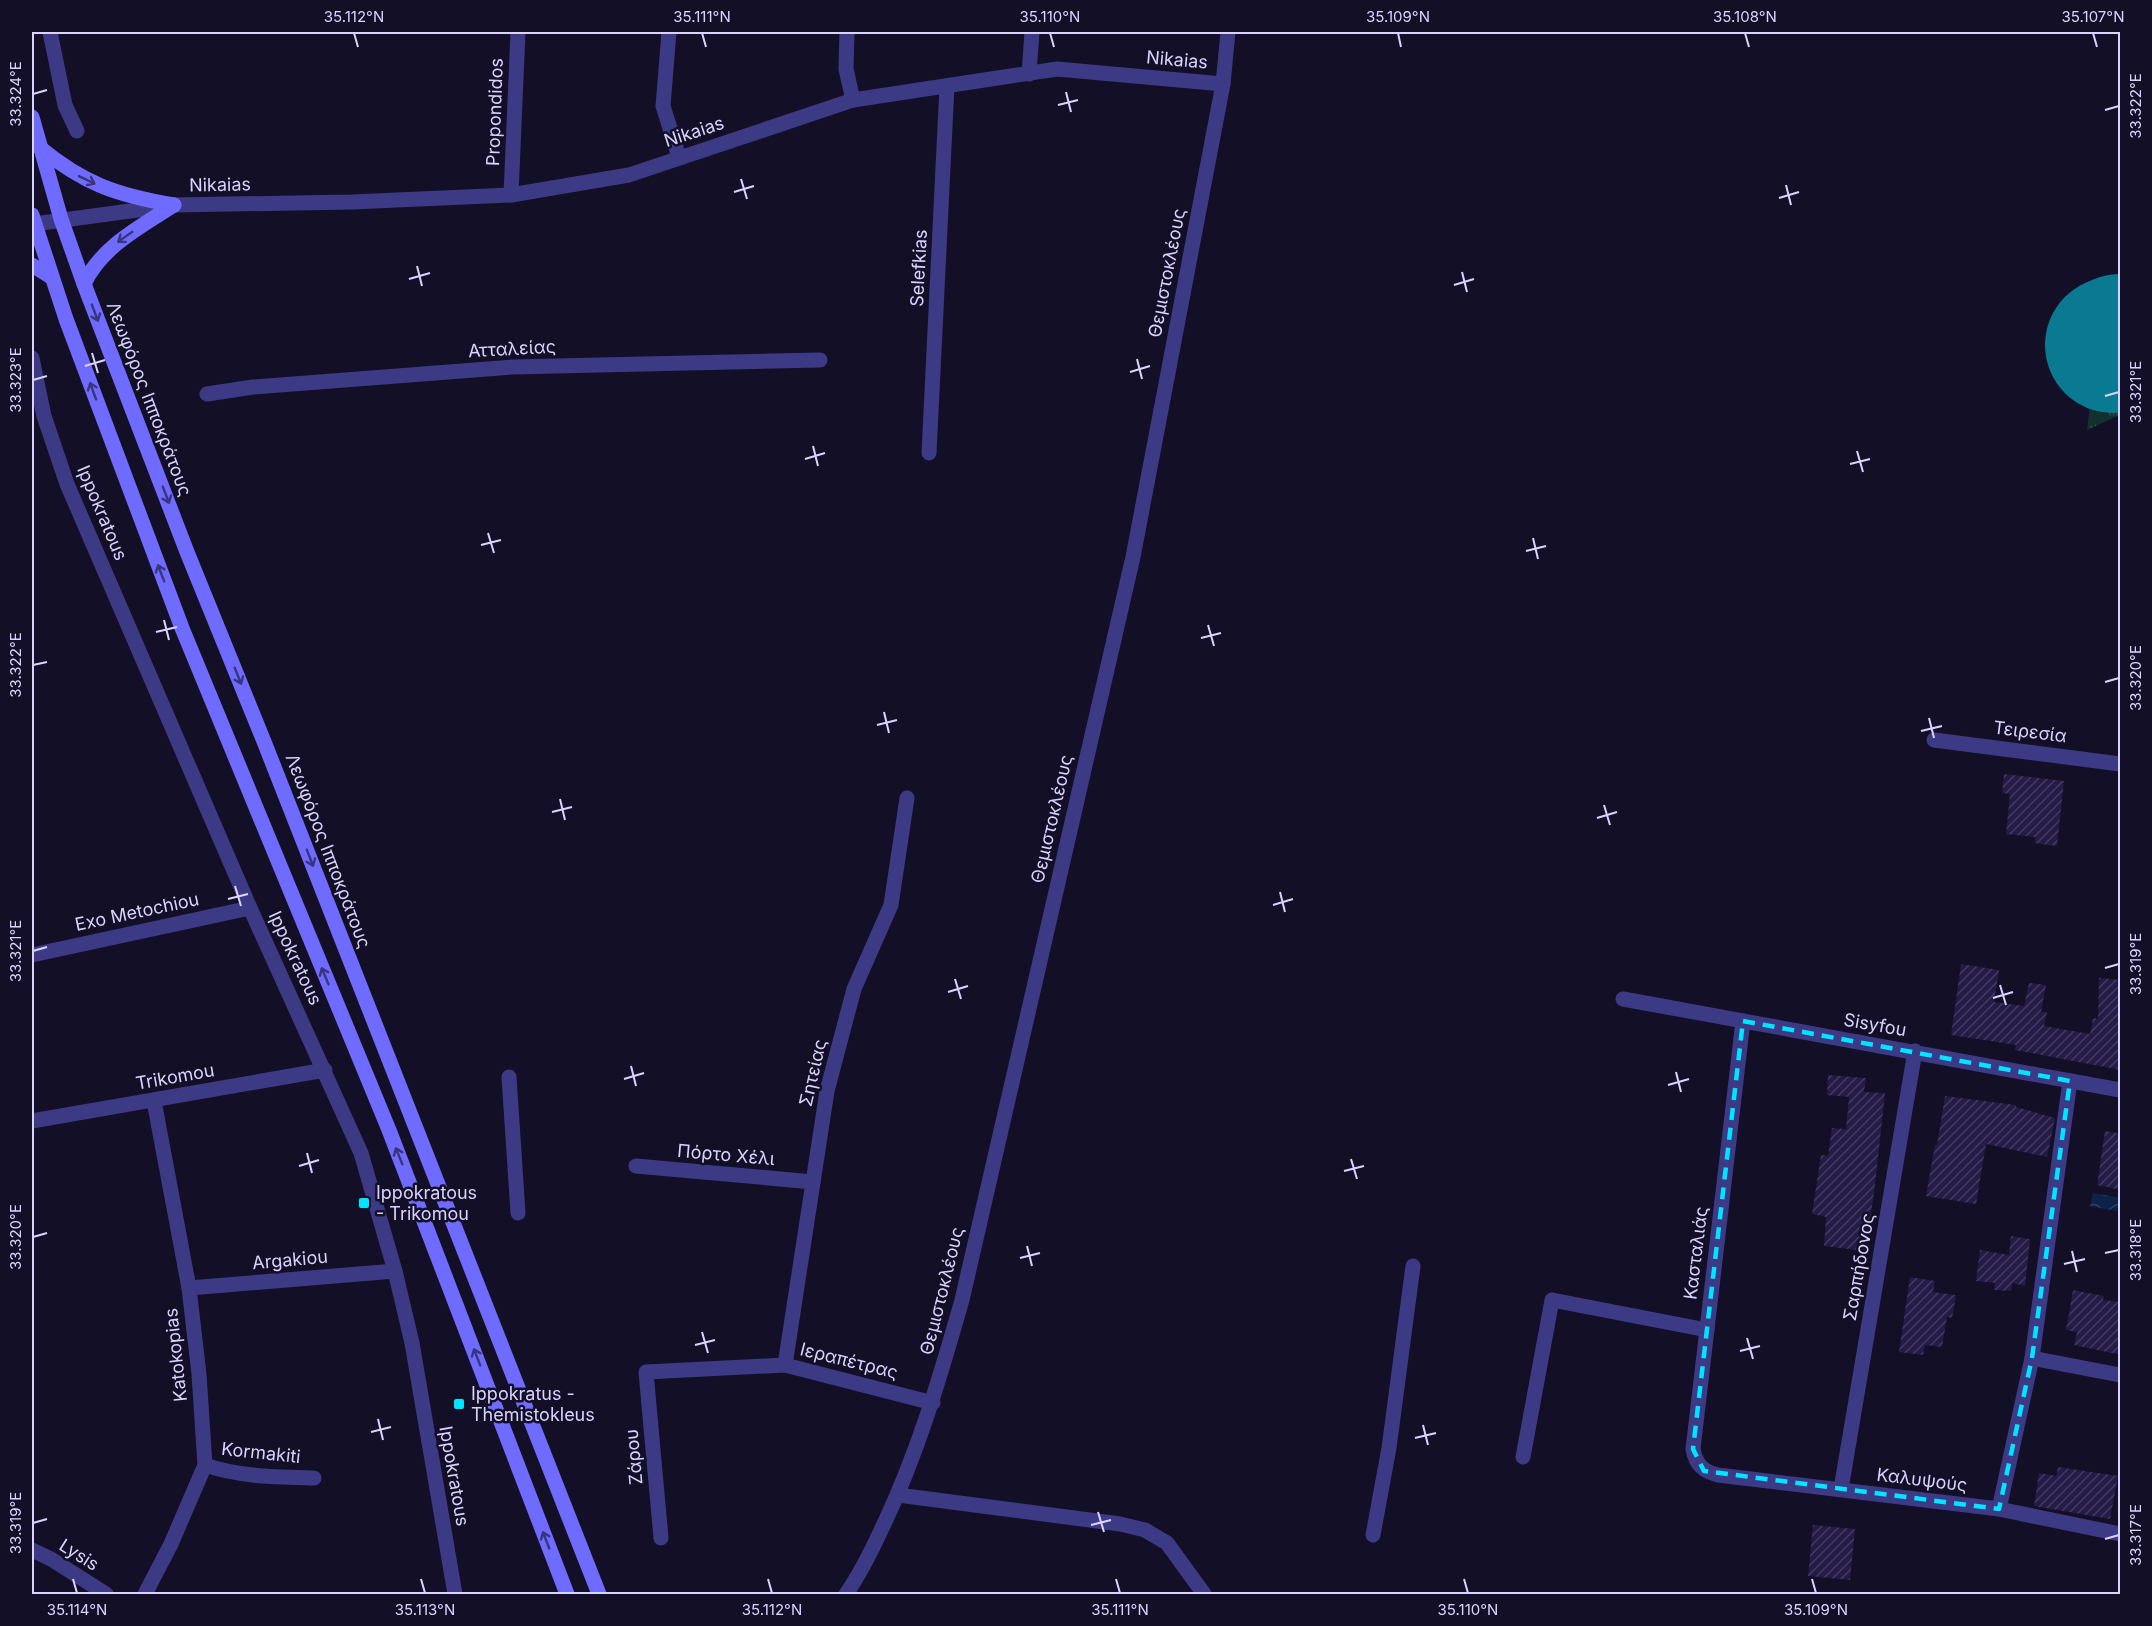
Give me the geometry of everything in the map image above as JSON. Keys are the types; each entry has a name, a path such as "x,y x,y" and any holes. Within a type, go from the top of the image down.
{"main road":[{"name":"Λεωφόρος Ιπποκράτους","path":"32,117 61,219 84,285 187,552 266,744 599,1594"},
{"path":"39,147 86,181 132,198 174,205"},
{"path":"84,285 90,271 118,242 174,205"},
{"path":"33,219 51,277 182,628 402,1162 567,1594"},
{"path":"32,265 51,277"}],"street":[{"path":"50,32 65,105 77,131"},
{"name":"Propondidos","path":"511,195 518,32"},
{"path":"669,32 663,106 679,157"},
{"path":"848,32 846,69 853,100"},
{"path":"1029,74 1032,32"},
{"name":"Θεμιστοκλέους","path":"846,1594 861,1573 898,1495 933,1403 962,1300 1132,557 1223,84 1228,32"},
{"name":"Nikaias","path":"33,219 61,219 174,205 352,202 511,195 629,175 853,100 1057,69 1223,84"},
{"name":"Selefkias","path":"928,453 948,86"},
{"name":"Ippokratous","path":"32,358 38,416 250,908 325,1070 360,1153 395,1271 412,1343 455,1594"},
{"name":"Ατταλείας","path":"207,394 253,387 512,367 820,360"},
{"name":"Τειρεσία","path":"1934,740 2121,764"},
{"name":"Σητείας","path":"785,1365 827,1091 854,989 891,905 907,798"},
{"name":"Exo Metochiou","path":"32,955 250,908"},
{"name":"Sisyfou","path":"1623,999 2121,1090"},
{"name":"Κασταλιάς","path":"1718,1475 1704,1471 1695,1461 1693,1449 1743,1022"},
{"name":"Σαρπήδονος","path":"1841,1489 1915,1051"},
{"name":"Trikomou","path":"32,1121 325,1070"},
{"path":"509,1077 518,1213"},
{"path":"1999,1509 2032,1359 2070,1082"},
{"name":"Katokopias","path":"145,1594 171,1544 205,1465 199,1374 189,1288 154,1101"},
{"name":"Πόρτο Χέλι","path":"636,1166 813,1182"},
{"path":"1373,1535 1389,1448 1413,1266"},
{"name":"Argakiou","path":"189,1288 395,1271"},
{"path":"1523,1457 1552,1300 1707,1330"},
{"path":"2032,1359 2121,1375"},
{"name":"Ιεραπέτρας","path":"646,1372 785,1365 933,1403"},
{"name":"Ζάρου","path":"646,1372 661,1538"},
{"name":"Kormakiti","path":"205,1465 227,1472 250,1475 314,1478"},
{"name":"Καλυψούς","path":"1718,1475 1999,1509 2121,1534"},
{"path":"898,1495 1108,1522 1145,1530 1167,1543 1204,1594"},
{"name":"Lysis","path":"32,1550 51,1559 106,1594"}],"highlighted area":[{"path":"1743,1021 2070,1081 2032,1358 1999,1509 1704,1471 1693,1449"}],"green space":[{"path":"2120,377 2120,415 2087,430 2092,389"}],"water":[{"path":"2093,1193 2120,1198 2117,1211 2090,1206"}],"building":[{"path":"2004,774 2064,781 2057,846 2035,843 2035,837 2006,834 2010,794 2002,793"},
{"path":"1961,964 1999,970 1994,1002 2024,1006 2029,983 2046,985 2041,1012 2047,1012 2044,1026 2090,1034 2093,1018 2098,1019 2099,978 2121,980 2121,1070 2015,1050 2016,1045 1951,1035"},
{"path":"1828,1075 1866,1078 1864,1092 1885,1093 1866,1251 1824,1246 1826,1217 1812,1214 1821,1155 1828,1156 1832,1128 1846,1129 1849,1097 1827,1095"},
{"path":"1945,1096 2016,1105 2016,1107 2055,1118 2047,1157 1986,1144 1976,1204 1926,1196"},
{"path":"2105,1131 2121,1134 2121,1190 2097,1185"},
{"path":"2011,1236 2030,1239 2025,1286 2012,1283 2011,1291 1994,1290 1995,1283 1976,1281 1980,1250 2009,1255"},
{"path":"1910,1277 1935,1281 1933,1292 1956,1295 1952,1318 1947,1317 1942,1347 1925,1345 1923,1355 1899,1352"},
{"path":"2073,1290 2104,1296 2103,1300 2121,1302 2121,1355 2074,1345 2077,1332 2066,1330"},
{"path":"2058,1467 2118,1476 2110,1519 2034,1506 2039,1473 2056,1476"},
{"path":"1813,1525 1855,1529 1850,1580 1808,1576"}],"runway":[{"path":"2113,345 2120,342"}],"place":[{"name":"Ippokratous - Trikomou","path":"364,1203"},
{"name":"Ippokratus - Themistokleus","path":"459,1404"}]}
